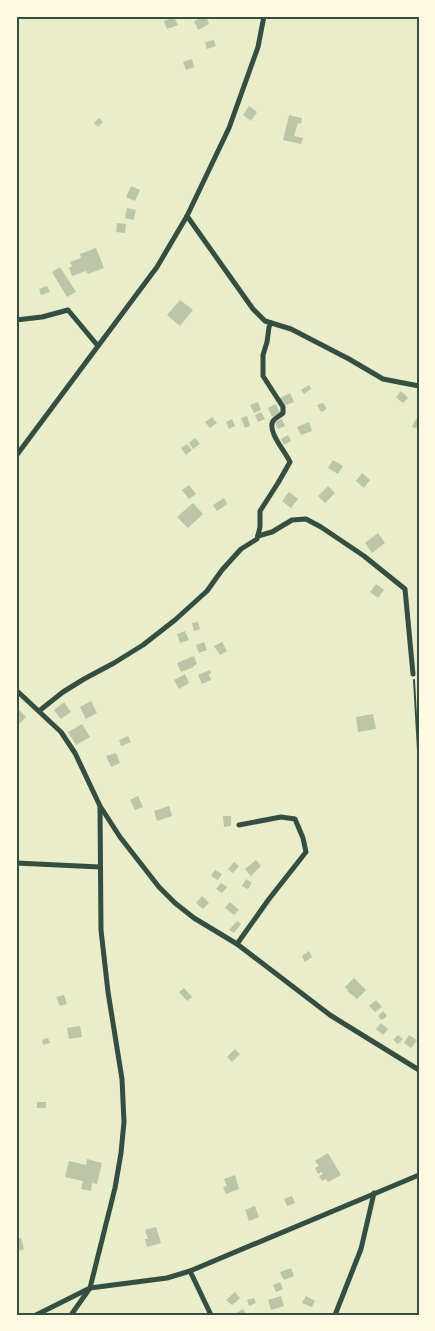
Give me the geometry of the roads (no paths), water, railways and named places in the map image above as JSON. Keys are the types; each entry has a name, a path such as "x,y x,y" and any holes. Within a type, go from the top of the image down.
{"street":[{"path":"16,456 157,267 187,216 229,128 258,48 264,16"},
{"path":"187,216 262,318 290,329 384,379 419,386"},
{"path":"16,320 68,310 98,346"},
{"path":"258,536 260,511 290,462 272,428 274,420 280,416 283,410 278,398 263,376 263,355 268,342 271,323"},
{"path":"39,711 63,692 143,645 175,620 207,591 234,556 258,536 272,532 292,520 306,519 322,527 364,556 405,590 413,674"},
{"path":"16,690 61,732 75,753 100,806 120,837 175,903 194,918 238,944 330,1015 419,1070"},
{"path":"70,1315 90,1288 114,1188 121,1153 124,1122 122,1079 100,930 100,806"},
{"path":"238,825 281,817 295,819 304,838 306,852 269,899 238,944"},
{"path":"16,863 100,867"},
{"path":"36,1315 90,1288 167,1278 190,1271 419,1175"},
{"path":"335,1315 361,1249 374,1193"},
{"path":"190,1271 211,1315"}]}
